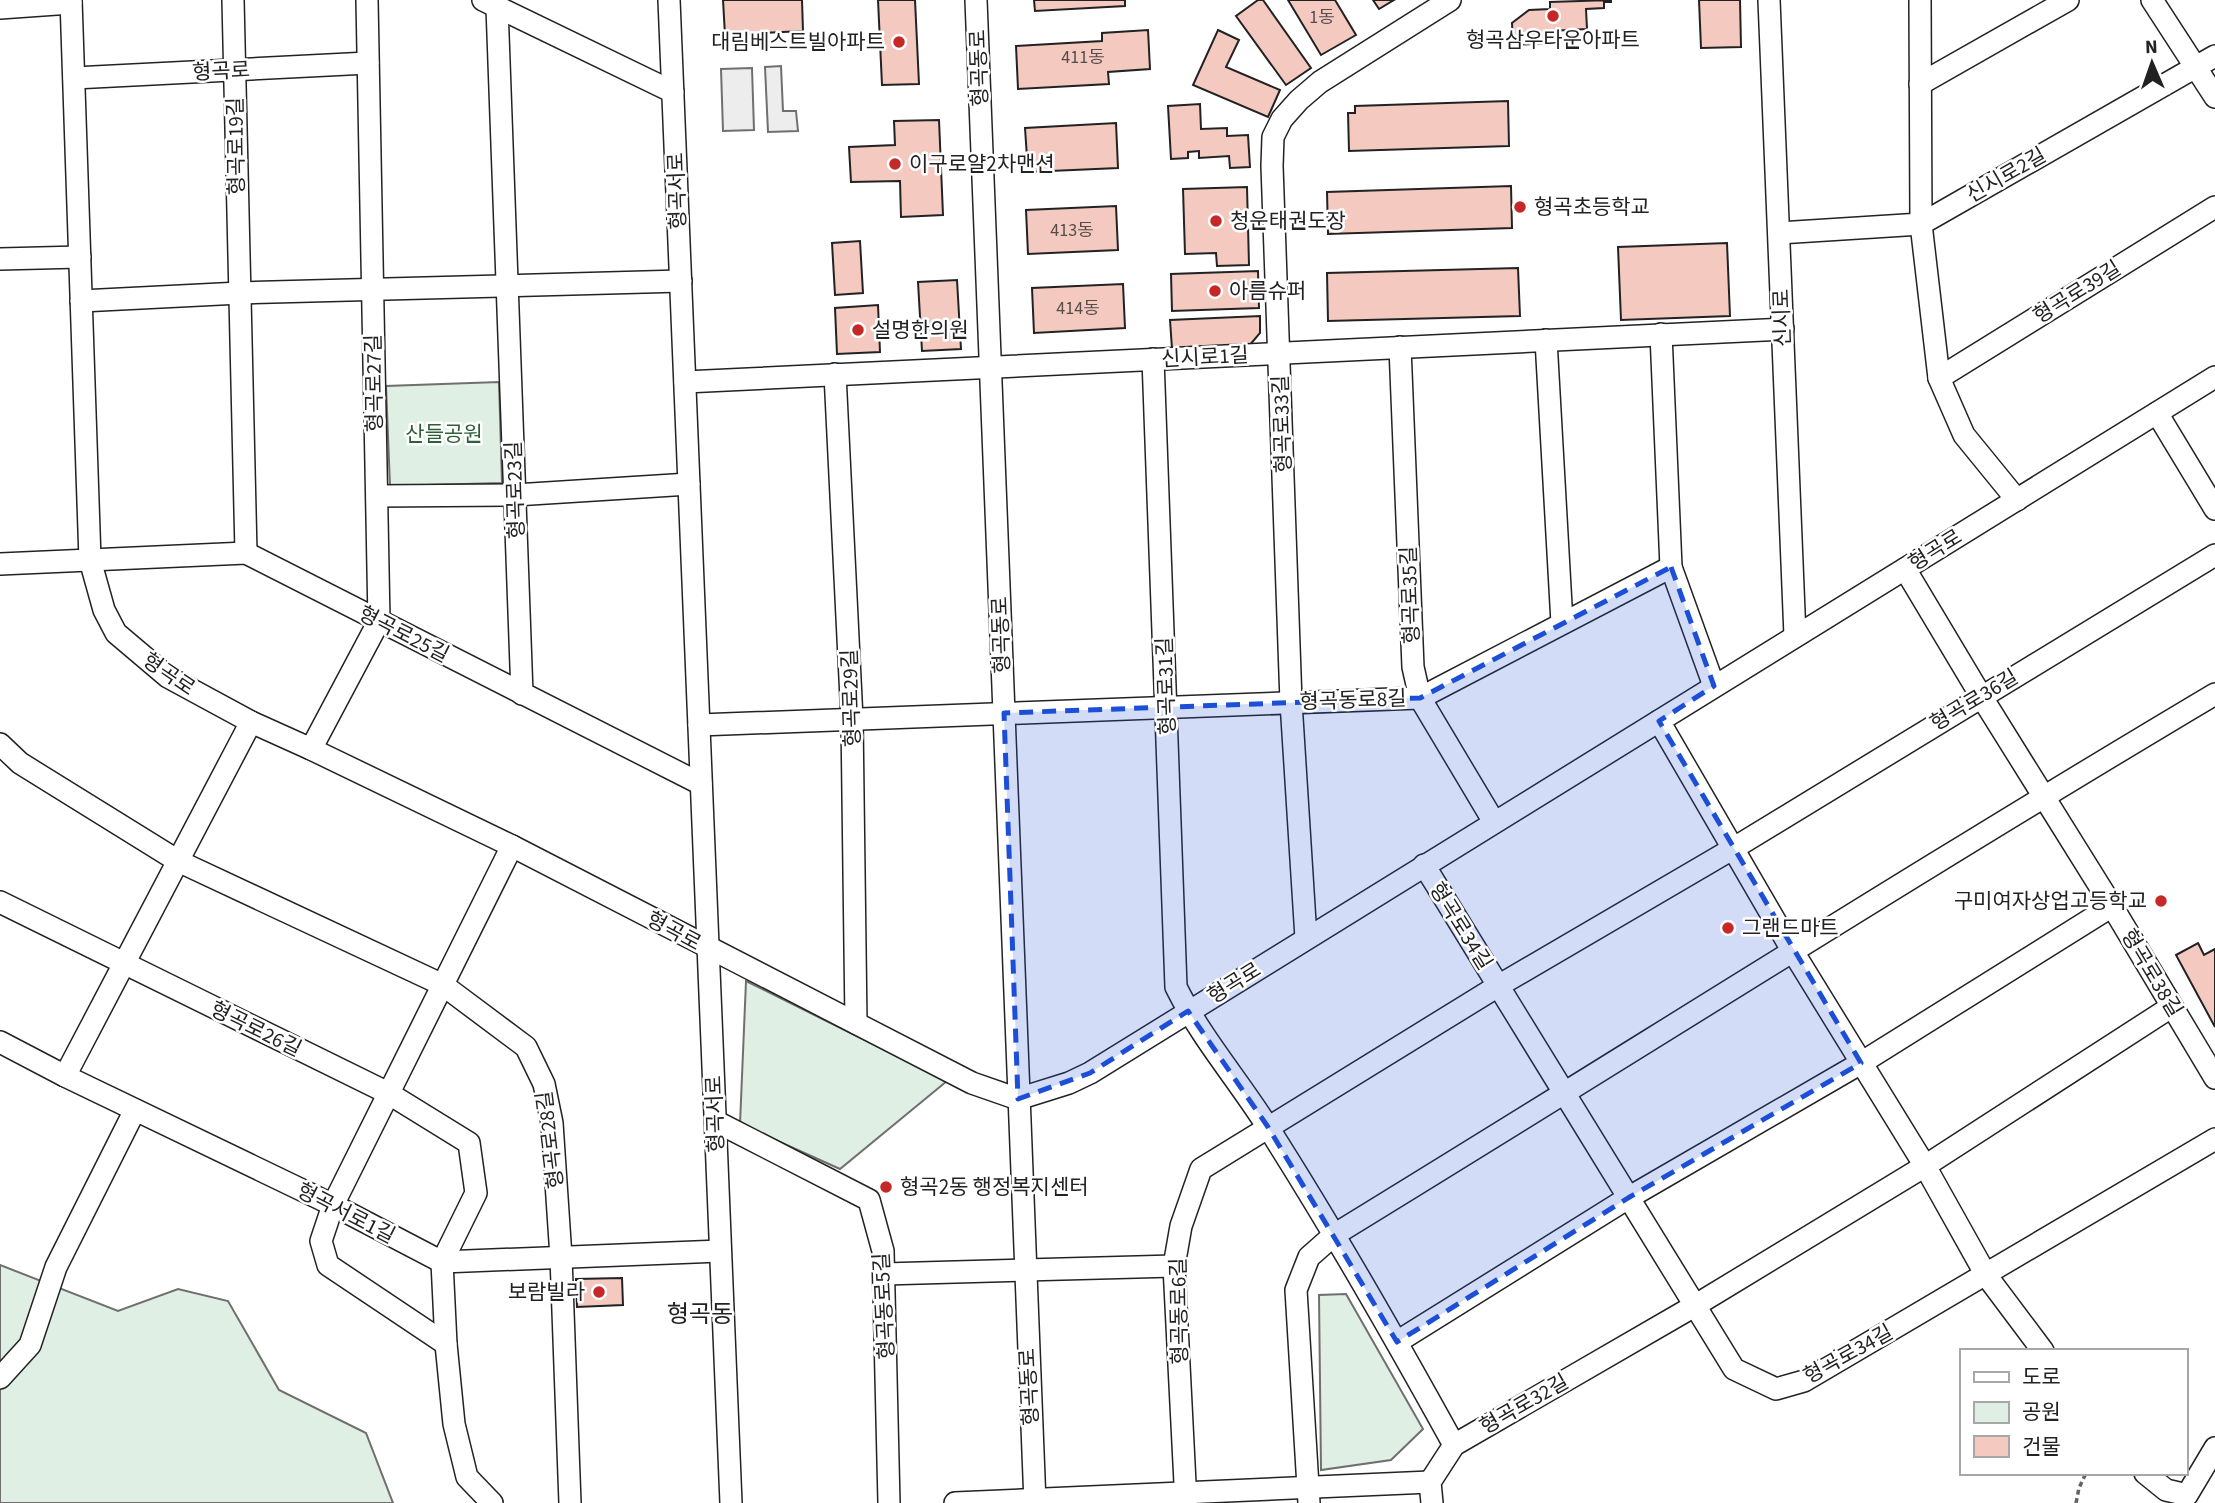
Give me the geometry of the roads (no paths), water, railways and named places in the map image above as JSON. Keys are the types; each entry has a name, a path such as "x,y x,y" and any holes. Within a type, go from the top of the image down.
{"street":[{"name":"형곡로19길","path":"233,0 240,293"},
{"name":"형곡로27길","path":"311,748 379,621 367,0"},
{"name":"형곡서로","path":"670,0 731,1503"},
{"name":"형곡동로","path":"976,0 1035,1501"},
{"name":"형곡로33길","path":"1306,938 1292,702 1273,137 1282,120 1299,100 1320,82 1450,0"},
{"name":"신시로","path":"1769,0 1795,636"},
{"path":"1920,0 1921,224 1939,378 1964,435 2017,500"},
{"path":"1920,84 2068,0"},
{"path":"2152,0 2215,97"},
{"name":"형곡로","path":"71,2 90,560 103,610 116,633 168,677 251,722 311,748 512,846 972,1083 1018,1099 1069,1083 1090,1073 2215,377"},
{"path":"0,8 71,2"},
{"path":"507,287 490,4 673,92"},
{"name":"신시로2길","path":"1779,233 1921,224 2215,56"},
{"name":"형곡로","path":"74,78 368,63"},
{"name":"형곡로39길","path":"1939,378 2215,206"},
{"path":"0,259 80,257"},
{"path":"81,301 240,293 681,281"},
{"name":"형곡로23길","path":"507,287 522,694"},
{"path":"240,293 246,553"},
{"name":"신시로1길","path":"990,367 1783,329"},
{"path":"1661,334 1671,567 1714,686"},
{"path":"1546,340 1562,624"},
{"name":"형곡로35길","path":"1400,347 1413,667 1420,698 1494,822"},
{"name":"형곡로31길","path":"1153,359 1176,987 1188,1011"},
{"path":"685,382 990,367"},
{"name":"형곡로29길","path":"835,374 852,719 856,1023"},
{"path":"2157,414 2215,509"},
{"path":"377,496 515,495 689,484"},
{"name":"형곡로25길","path":"0,564 246,553 701,784"},
{"name":"형곡로36길","path":"1734,848 2215,555"},
{"name":"형곡동로8길","path":"1004,713 1420,698 1671,567"},
{"name":"형곡로38길","path":"1905,569 2215,1078"},
{"path":"1309,1495 1296,1290 1309,1257 1334,1235 1792,950 2215,694"},
{"path":"699,725 1004,713"},
{"path":"1659,721 1792,950 1925,1166 1986,1275 2042,1349"},
{"path":"65,1076 251,722"},
{"path":"0,744 20,763 178,861 443,985"},
{"path":"446,1344 328,1265 321,1241 333,1205 512,846"},
{"name":"형곡로34길","path":"1498,986 1734,848"},
{"name":"형곡로34길","path":"1424,865 1734,1369 1776,1389 1804,1381 1986,1275"},
{"name":"형곡로26길","path":"0,902 388,1093"},
{"path":"1397,1342 1629,1198 1861,1063 2112,906"},
{"name":"형곡로28길","path":"443,985 526,1047 544,1084 552,1123 561,1257"},
{"path":"1268,1127 1498,986"},
{"path":"1696,1305 1925,1166 2171,1007"},
{"path":"1188,1011 1268,1127 1397,1342 1454,1445 1430,1482 1432,1503"},
{"name":"형곡서로1길","path":"0,1042 333,1205 442,1262"},
{"path":"388,1093 469,1143 477,1194 442,1262 446,1344 454,1424 467,1477 492,1503"},
{"path":"0,1378 30,1345 56,1267 135,1110"},
{"name":"형곡동로5길","path":"715,1121 869,1200 883,1251 889,1503"},
{"name":"형곡동로6길","path":"1186,1498 1174,1266 1181,1226 1201,1169 1268,1127"},
{"path":"1986,1275 2215,1139"},
{"path":"442,1262 720,1251"},
{"path":"561,1257 570,1503"},
{"path":"884,1274 1174,1266"},
{"name":"형곡로32길","path":"1454,1445 1696,1305"},
{"path":"2148,1475 2166,1490 2187,1494 2215,1448"},
{"path":"956,1503 1309,1495 1430,1482"}],"place":[{"name":"형곡삼우타운아파트","path":"1553,16"},
{"name":"대림베스트빌아파트","path":"899,42"},
{"name":"이구로얄2차맨션","path":"895,164"},
{"name":"형곡초등학교","path":"1520,207"},
{"name":"청운태권도장","path":"1216,221"},
{"name":"아름슈퍼","path":"1215,291"},
{"name":"설명한의원","path":"858,330"},
{"name":"구미여자상업고등학교","path":"2161,901"},
{"name":"그랜드마트","path":"1728,928"},
{"name":"형곡2동 행정복지센터","path":"886,1187"},
{"name":"보람빌라","path":"599,1292"}],"district":[{"name":"형곡동","path":"700,1314"}],"park label":[{"name":"산들공원","path":"444,434"}]}
